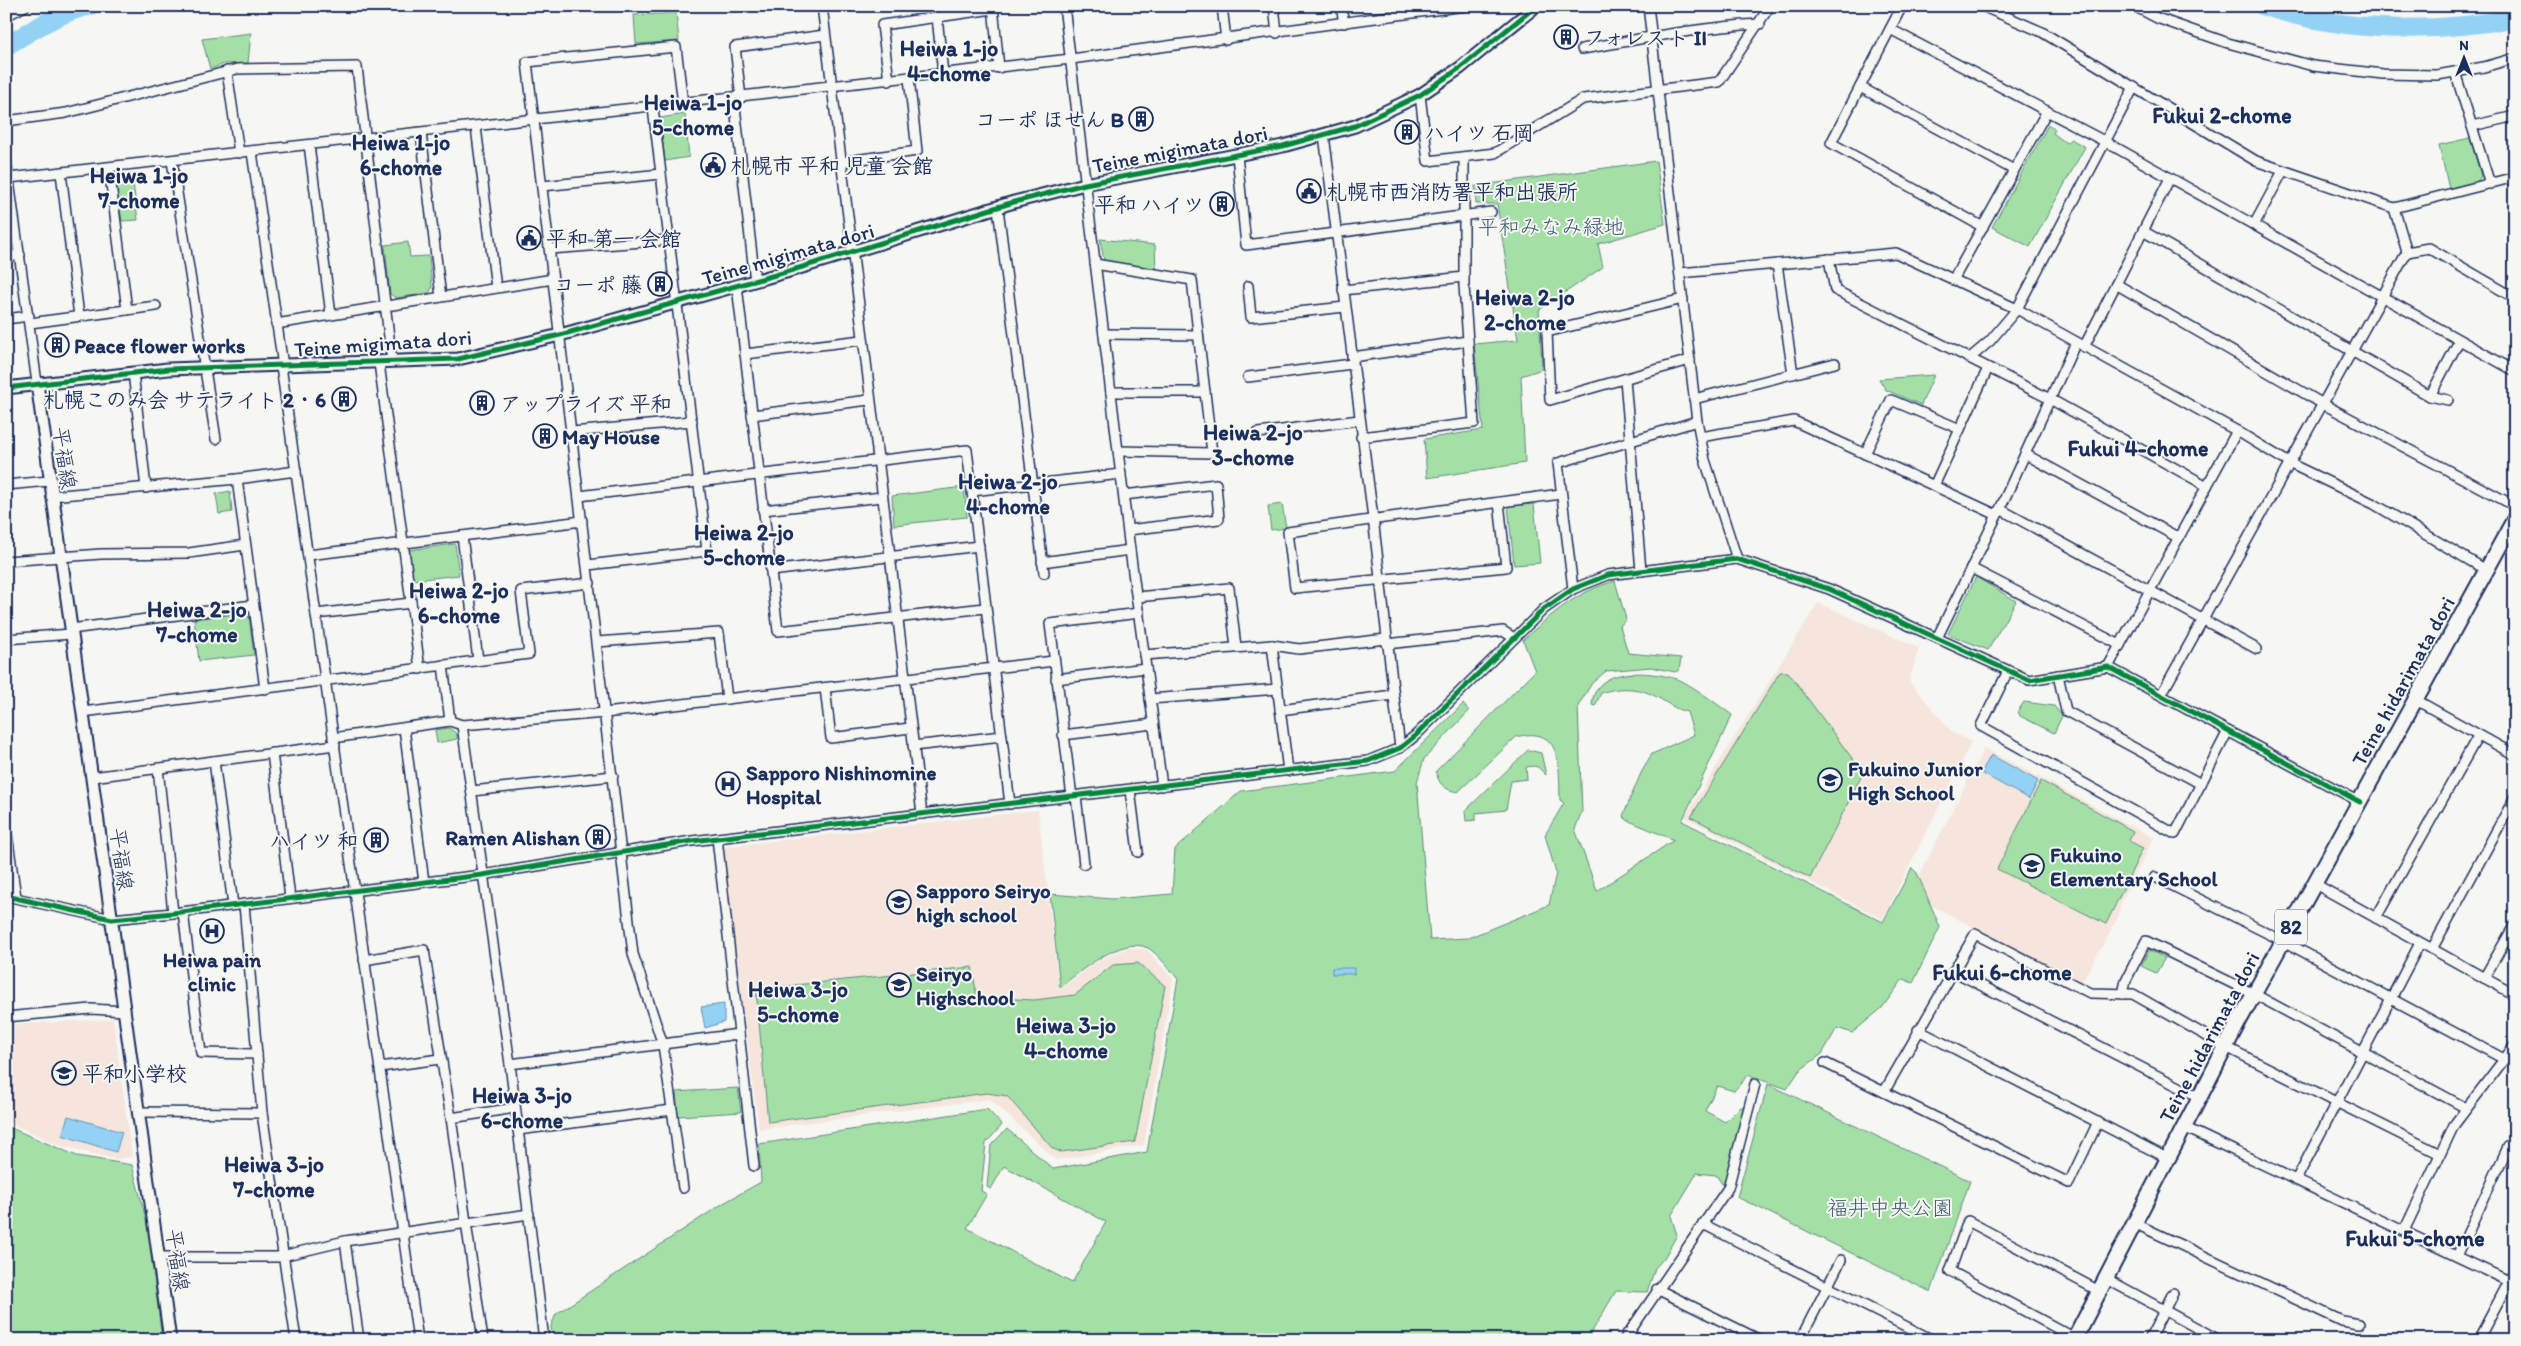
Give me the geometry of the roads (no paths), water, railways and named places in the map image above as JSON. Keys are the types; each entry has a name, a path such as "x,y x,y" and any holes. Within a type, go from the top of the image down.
{"main road":[{"name":"Teine hidarimata dori","path":"2074,1339 2254,994 2486,570 2511,534 2515,518"}],"street":[{"path":"6,16 25,6"},
{"path":"822,6 876,460 922,814"},
{"path":"1064,6 1130,550 1162,786"},
{"path":"1222,6 1226,40"},
{"path":"1274,6 1277,33"},
{"path":"1341,6 1344,23"},
{"path":"9,178 653,108 1071,60 1464,6"},
{"name":"Teine migimata dori","path":"6,388 133,372 206,367 458,360 560,335 755,281 998,208 1085,184 1283,146 1355,126 1420,95 1460,68 1536,6"},
{"path":"1648,6 1697,421 1704,460 1737,559"},
{"path":"1420,95 1428,161 1495,153 1583,99 1719,82 1760,24 1770,6"},
{"path":"1902,6 1831,143 1983,227"},
{"path":"1982,6 2042,32 2256,161 2394,208 2515,177"},
{"path":"2134,6 2157,18 2228,43 2313,66 2408,75 2456,72 2484,67 2515,58"},
{"path":"889,81 882,25 993,8 999,68"},
{"path":"937,17 943,74"},
{"path":"1582,49 1652,37 1760,24"},
{"path":"1890,29 2106,142 2515,371"},
{"path":"755,281 737,98 735,47 825,35"},
{"path":"683,1188 663,1045 634,954 526,62 676,47 684,104"},
{"path":"6,121 66,113 227,71 357,68 392,362"},
{"path":"227,71 239,153"},
{"path":"2456,72 2490,184"},
{"path":"841,162 917,151 909,78"},
{"path":"1860,87 2014,170"},
{"path":"1970,358 1990,341 2017,309 2134,87"},
{"path":"588,565 708,551 653,108"},
{"path":"1954,280 2048,111"},
{"path":"2472,126 2515,116"},
{"path":"476,127 496,288"},
{"path":"421,133 441,297"},
{"path":"1324,135 1373,518 1400,748"},
{"path":"309,145 330,315"},
{"path":"252,152 418,1340"},
{"path":"1237,155 1246,245 1490,212"},
{"path":"1361,436 1474,423 1464,277 1464,157"},
{"path":"6,159 29,319 36,383"},
{"path":"172,161 216,439"},
{"path":"109,168 126,310"},
{"path":"2254,225 2283,170"},
{"path":"61,173 79,316"},
{"path":"542,186 661,174"},
{"path":"1937,638 1972,568 2050,399 2116,284 2170,178"},
{"path":"998,208 1044,573"},
{"path":"2162,695 2407,252 2394,208"},
{"path":"2143,232 2430,396 2448,400"},
{"path":"550,249 669,240"},
{"path":"2407,252 2429,248 2515,298"},
{"path":"1680,273 1896,253 2017,309 2237,431 2291,464 2374,504 2486,570"},
{"path":"6,257 20,255"},
{"path":"1828,259 1834,290 2050,399 2207,486"},
{"path":"1095,264 1192,280 1212,452 1119,451"},
{"path":"1777,264 1793,374"},
{"path":"1343,290 1464,277"},
{"path":"276,324 553,279"},
{"path":"2116,284 2323,404 2515,506"},
{"path":"737,286 778,631 985,608"},
{"path":"1248,286 1251,317 1345,307"},
{"path":"1683,300 1546,332 1550,400 1690,360"},
{"path":"6,319 79,316 156,306"},
{"path":"1104,334 1198,335"},
{"path":"745,354 862,340"},
{"path":"1248,377 1468,341"},
{"path":"2430,396 2459,341"},
{"path":"379,363 420,669"},
{"path":"1694,399 1836,363"},
{"path":"1934,486 1988,368"},
{"path":"133,372 146,488"},
{"path":"1625,379 1641,571"},
{"name":"平福線","path":"36,383 170,1340"},
{"path":"1111,392 1205,392"},
{"path":"752,415 869,400"},
{"path":"1865,454 1890,400 1960,429"},
{"path":"572,432 692,420"},
{"path":"1258,433 1359,420"},
{"path":"1573,589 1558,463 1697,421"},
{"path":"1700,437 1794,421 1934,486 1998,512 2257,649"},
{"path":"2108,668 2237,431"},
{"path":"579,496 758,473 967,450 1010,804"},
{"path":"2025,454 2178,538"},
{"path":"51,496 237,480 296,471"},
{"path":"972,491 1122,474"},
{"path":"237,480 265,689"},
{"path":"6,485 49,481"},
{"path":"1124,495 1216,484 1219,519 1128,530"},
{"path":"1499,502 1506,567 1295,588 1288,532 1373,518 1561,494"},
{"path":"763,510 882,497"},
{"path":"308,556 582,521"},
{"path":"462,536 478,660"},
{"path":"6,561 101,554 189,553 245,545"},
{"path":"770,571 979,546"},
{"path":"1042,562 1130,550"},
{"path":"6,896 112,919 173,913 482,875 717,838 1074,797 1368,760 1400,748 1416,735 1544,609 1573,589 1608,575 1737,559 1828,589 2029,680 2108,668 2162,695 2360,802"},
{"path":"1972,568 2120,645"},
{"path":"83,712 326,682 529,654 521,591 590,583"},
{"path":"1137,597 1228,588 1236,647"},
{"path":"316,614 411,603"},
{"path":"6,639 71,632 253,605"},
{"path":"1084,864 1063,735 1050,624 1139,613"},
{"path":"1144,655 1272,645 1299,649 1504,631 1514,638"},
{"path":"597,642 719,632 727,699"},
{"path":"1272,645 1288,771"},
{"path":"92,777 272,754 404,728 450,721 462,725 605,713 1054,661"},
{"path":"443,665 450,721"},
{"path":"1056,679 1146,668"},
{"path":"2008,671 1980,726 2175,834 2228,731"},
{"path":"2058,676 2066,711 2201,784"},
{"path":"825,688 832,738 910,728"},
{"path":"1150,699 1278,689"},
{"path":"1280,710 1393,695"},
{"path":"2416,700 2515,755"},
{"path":"1063,735 1153,724"},
{"path":"462,725 510,1064 544,1340"},
{"path":"404,728 424,882"},
{"path":"913,746 1002,736"},
{"path":"2376,918 2478,736"},
{"path":"272,754 290,898"},
{"path":"214,760 232,905"},
{"path":"158,768 173,913"},
{"path":"472,791 613,776"},
{"path":"1130,790 1138,852"},
{"path":"2432,949 2515,797"},
{"path":"6,827 16,898"},
{"path":"717,838 754,1166"},
{"path":"2155,877 2283,942 2504,1059"},
{"path":"2315,884 2515,995"},
{"path":"244,904 262,1113 296,1340"},
{"path":"183,912 200,1053 257,1054"},
{"path":"2484,978 2515,924"},
{"path":"1884,1092 1975,934 2090,993 2133,994 2226,1047 2440,1154"},
{"path":"2123,994 2126,980 2146,940 2254,994 2466,1108"},
{"path":"2296,1180 2420,942"},
{"path":"364,960 424,950 451,1118 483,1340"},
{"path":"1953,971 2199,1097"},
{"path":"6,1016 91,1009 124,1011"},
{"path":"1918,1030 2167,1158"},
{"path":"510,1064 739,1034"},
{"path":"2404,1231 2454,1125 2515,1045"},
{"path":"380,1067 440,1059"},
{"path":"1825,1063 2069,1183 2098,1122"},
{"path":"1639,1340 1625,1337 1728,1188 1754,1084"},
{"path":"451,1118 515,1108"},
{"path":"518,1130 672,1110"},
{"path":"138,1112 262,1113"},
{"path":"2184,1127 2512,1283"},
{"path":"2456,1256 2508,1147 2515,1143"},
{"path":"158,1257 278,1257 345,1240 529,1214"},
{"path":"2074,1339 1950,1271 1968,1221 2099,1291"},
{"path":"2134,1222 2342,1321 2359,1324"},
{"path":"1703,1224 1933,1340"},
{"path":"345,1240 359,1340"},
{"path":"1800,1340 1841,1260"},
{"path":"2478,1340 2512,1283 2515,1270"},
{"path":"2106,1278 2219,1340"},
{"path":"1657,1290 1760,1340"},
{"path":"2149,1340 2173,1293"}],"water":[{"path":"1991,755 2038,781 2029,799 1981,773"},
{"path":"1332,968 1354,968 1354,974 1332,974"},
{"path":"724,1004 724,1022 705,1028 701,1007"},
{"path":"68,1116 122,1132 116,1152 62,1135"}],"waterway":[{"path":"6,46 57,17 90,6"},
{"path":"2263,6 2325,21 2388,28 2452,27 2515,18"}],"place":[{"name":"フォレスト II","path":"1566,37"},
{"name":"コーポ ほせん B","path":"1141,119"},
{"name":"ハイツ 石岡","path":"1407,132"},
{"name":"札幌市 平和 児童 会館","path":"713,165"},
{"name":"札幌市西消防署平和出張所","path":"1309,191"},
{"name":"平和 ハイツ","path":"1222,204"},
{"name":"平和 第一 会館","path":"529,238"},
{"name":"コーポ 藤","path":"660,284"},
{"name":"Peace flower works","path":"57,345"},
{"name":"札幌このみ会 サテライト 2・6","path":"344,399"},
{"name":"アップライズ 平和","path":"482,403"},
{"name":"May House","path":"545,436"},
{"name":"Fukuino Junior High School","path":"1830,780"},
{"name":"Sapporo Nishinomine Hospital","path":"728,784"},
{"name":"Ramen Alishan","path":"598,837"},
{"name":"ハイツ 和","path":"376,840"},
{"name":"Fukuino Elementary School","path":"2032,866"},
{"name":"Sapporo Seiryo high school","path":"899,902"},
{"name":"Heiwa pain clinic","path":"212,931"},
{"name":"Seiryo Highschool","path":"899,985"},
{"name":"平和小学校","path":"64,1073"}],"district":[{"name":"Heiwa 1-jo 4-chome","path":"949,60"},
{"name":"Heiwa 1-jo 5-chome","path":"693,114"},
{"name":"Fukui 2-chome","path":"2222,115"},
{"name":"Heiwa 1-jo 6-chome","path":"401,154"},
{"name":"Heiwa 1-jo 7-chome","path":"139,188"},
{"name":"Heiwa 2-jo 2-chome","path":"1525,310"},
{"name":"Heiwa 2-jo 3-chome","path":"1253,445"},
{"name":"Fukui 4-chome","path":"2138,448"},
{"name":"Heiwa 2-jo 4-chome","path":"1008,494"},
{"name":"Heiwa 2-jo 5-chome","path":"744,544"},
{"name":"Heiwa 2-jo 6-chome","path":"459,602"},
{"name":"Heiwa 2-jo 7-chome","path":"197,622"},
{"name":"Fukui 6-chome","path":"2002,972"},
{"name":"Heiwa 3-jo 5-chome","path":"798,1002"},
{"name":"Heiwa 3-jo 4-chome","path":"1066,1038"},
{"name":"Heiwa 3-jo 6-chome","path":"522,1108"},
{"name":"Heiwa 3-jo 7-chome","path":"274,1176"},
{"name":"Fukui 5-chome","path":"2415,1238"}],"park label":[{"name":"平和みなみ緑地","path":"1551,226"},
{"name":"福井中央公園","path":"1890,1207"}]}
